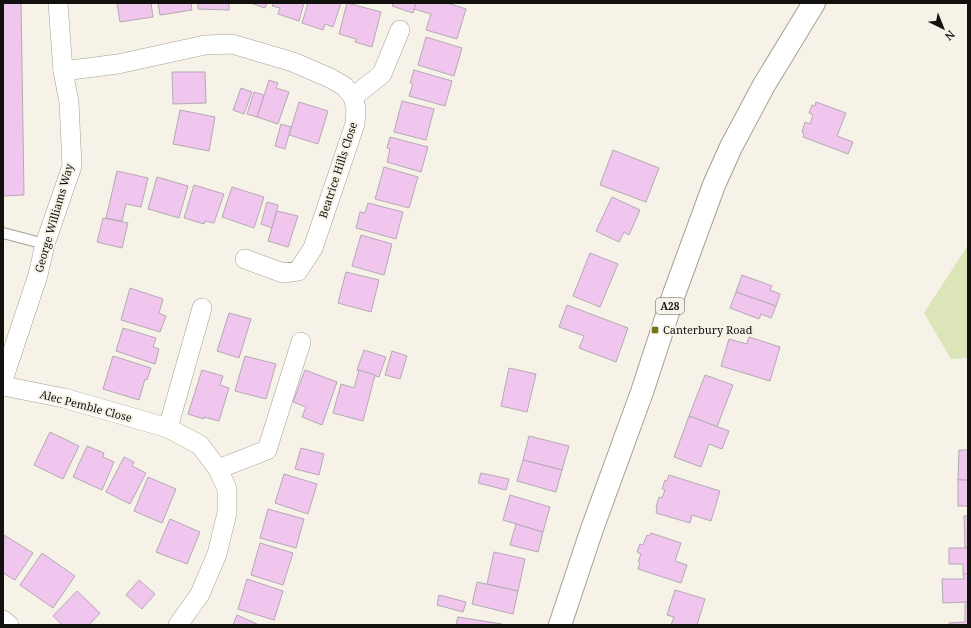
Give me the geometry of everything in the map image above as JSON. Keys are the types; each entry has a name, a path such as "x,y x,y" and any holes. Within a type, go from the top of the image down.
{"highway":[{"name":"A28","path":"560,625 592,529 640,399 674,294 714,185 731,147 764,85 814,3"}],"street":[{"name":"George Williams Way","path":"3,380 38,275 45,244 72,166 69,102 63,71 58,3"},
{"path":"63,71 118,64 205,45 232,44 293,62 330,78 344,86 353,96 382,74 400,30"},
{"name":"Beatrice Hills Close","path":"244,259 283,273 298,271 313,248 355,124 356,109 353,96"},
{"path":"168,428 202,308"},
{"path":"218,469 267,450 301,342"},
{"name":"Alec Pemble Close","path":"3,386 64,398 168,428 200,445 218,469 227,489 227,513 217,554 200,594 178,625"},
{"path":"3,620 9,625"}],"lane":[{"path":"3,233 45,244"}],"green space":[{"path":"968,245 968,358 951,359 924,313"}],"building":[{"path":"3,3 21,3 24,195 3,196"},
{"path":"117,3 151,3 153,17 120,22"},
{"path":"158,3 191,3 192,10 160,15"},
{"path":"198,3 229,3 229,10 198,9"},
{"path":"250,3 267,3 265,8"},
{"path":"273,3 304,3 299,21 278,14 280,8 272,6"},
{"path":"308,3 341,3 333,27 325,24 323,30 302,23"},
{"path":"347,3 381,12 372,47 355,42 356,39 339,34"},
{"path":"393,3 416,3 413,13 392,6"},
{"path":"416,3 447,3 466,9 457,39 426,30 431,14 414,9"},
{"path":"426,37 462,48 454,76 418,65"},
{"path":"414,70 452,81 445,106 409,96 413,84 410,83"},
{"path":"172,72 205,72 206,103 173,104"},
{"path":"269,80 278,83 276,88 289,92 278,124 257,117"},
{"path":"241,88 252,92 244,114 233,110"},
{"path":"254,92 264,95 257,117 247,114"},
{"path":"402,101 434,109 426,140 394,132"},
{"path":"299,102 328,111 318,144 289,135"},
{"path":"816,102 846,113 837,136 853,142 848,154 803,137 804,133 802,132 805,122 810,124 813,115 809,113 812,105 815,106"},
{"path":"180,110 215,117 209,151 173,144"},
{"path":"281,124 291,127 285,149 275,146"},
{"path":"390,137 428,147 421,172 387,162 390,149 387,148"},
{"path":"613,150 659,168 646,202 600,185"},
{"path":"384,167 418,177 409,208 375,199"},
{"path":"117,171 148,178 141,207 126,204 122,221 106,218"},
{"path":"157,177 188,186 179,218 148,209"},
{"path":"194,185 224,194 214,223 205,221 204,224 184,218"},
{"path":"232,187 264,197 254,228 222,217"},
{"path":"612,197 640,210 629,235 624,232 619,242 596,231"},
{"path":"267,202 278,205 272,228 261,224"},
{"path":"368,203 403,212 396,239 356,228 360,212 365,213"},
{"path":"277,211 298,216 288,247 268,241"},
{"path":"103,218 128,223 122,248 97,242"},
{"path":"361,235 392,244 384,275 352,266"},
{"path":"590,253 618,264 600,307 573,296"},
{"path":"346,272 379,280 371,312 338,303"},
{"path":"742,275 772,286 770,290 780,294 776,306 736,292"},
{"path":"130,288 163,299 159,313 166,316 160,332 121,320"},
{"path":"736,292 776,306 771,318 761,314 759,319 730,308"},
{"path":"567,305 628,328 616,362 579,348 584,336 559,327"},
{"path":"229,313 251,319 239,358 217,351"},
{"path":"123,328 156,338 153,347 159,349 155,364 116,351"},
{"path":"749,337 780,347 770,381 721,366 729,339 747,344"},
{"path":"364,350 386,357 379,377 357,370"},
{"path":"392,351 407,356 400,379 385,375"},
{"path":"113,356 151,368 147,380 145,379 139,400 103,389"},
{"path":"245,356 276,364 266,399 235,391"},
{"path":"509,368 536,374 527,412 501,406"},
{"path":"202,370 223,376 220,385 229,388 219,421 204,417 204,419 188,414"},
{"path":"305,370 337,382 322,425 302,417 306,407 293,402"},
{"path":"359,370 375,375 363,421 333,413 341,384 354,388"},
{"path":"705,375 733,385 717,427 689,416"},
{"path":"689,416 729,431 722,449 709,444 701,467 674,457"},
{"path":"50,432 79,446 63,479 34,465"},
{"path":"529,436 569,446 562,470 523,460"},
{"path":"87,446 104,453 103,457 114,462 102,490 73,477"},
{"path":"301,448 324,454 319,475 295,469"},
{"path":"959,450 968,450 968,480 958,480"},
{"path":"124,457 134,462 132,466 146,473 130,504 106,492"},
{"path":"523,460 562,470 556,492 517,481"},
{"path":"481,473 509,479 506,490 478,483"},
{"path":"284,474 317,484 308,514 275,503"},
{"path":"669,475 720,491 711,521 692,515 690,523 656,513 659,497 662,498 665,490 662,489 665,480 667,481"},
{"path":"148,477 176,489 162,523 134,511"},
{"path":"958,480 968,480 968,506 958,506"},
{"path":"510,495 550,507 543,532 503,520"},
{"path":"268,509 304,519 296,548 260,538"},
{"path":"964,516 968,516 968,548 965,548"},
{"path":"170,519 200,532 187,564 156,552"},
{"path":"516,524 543,532 538,552 510,545"},
{"path":"651,533 681,543 675,561 687,565 681,583 638,569 640,563 638,562 641,554 637,552 640,544 643,545 647,535 649,536"},
{"path":"4,535 33,553 15,580 3,573"},
{"path":"260,543 293,553 283,585 251,575"},
{"path":"949,548 968,548 968,574 963,574 963,564 949,564"},
{"path":"494,552 525,559 518,591 487,584"},
{"path":"42,553 75,576 53,608 20,585"},
{"path":"963,574 968,574 968,602 943,603 942,579 964,579"},
{"path":"247,579 283,591 274,620 238,609"},
{"path":"139,580 155,594 142,609 126,595"},
{"path":"477,582 518,591 513,614 472,604"},
{"path":"675,590 705,599 697,625 671,625 674,617 667,615"},
{"path":"77,591 100,613 89,625 62,625 53,616"},
{"path":"439,595 466,602 463,612 437,605"},
{"path":"965,602 968,602 968,625 949,625 949,623 965,622"},
{"path":"237,615 259,625 233,625"},
{"path":"458,617 502,624 502,625 456,625"}],"place":[{"name":"Canterbury Road","path":"655,330"}]}
